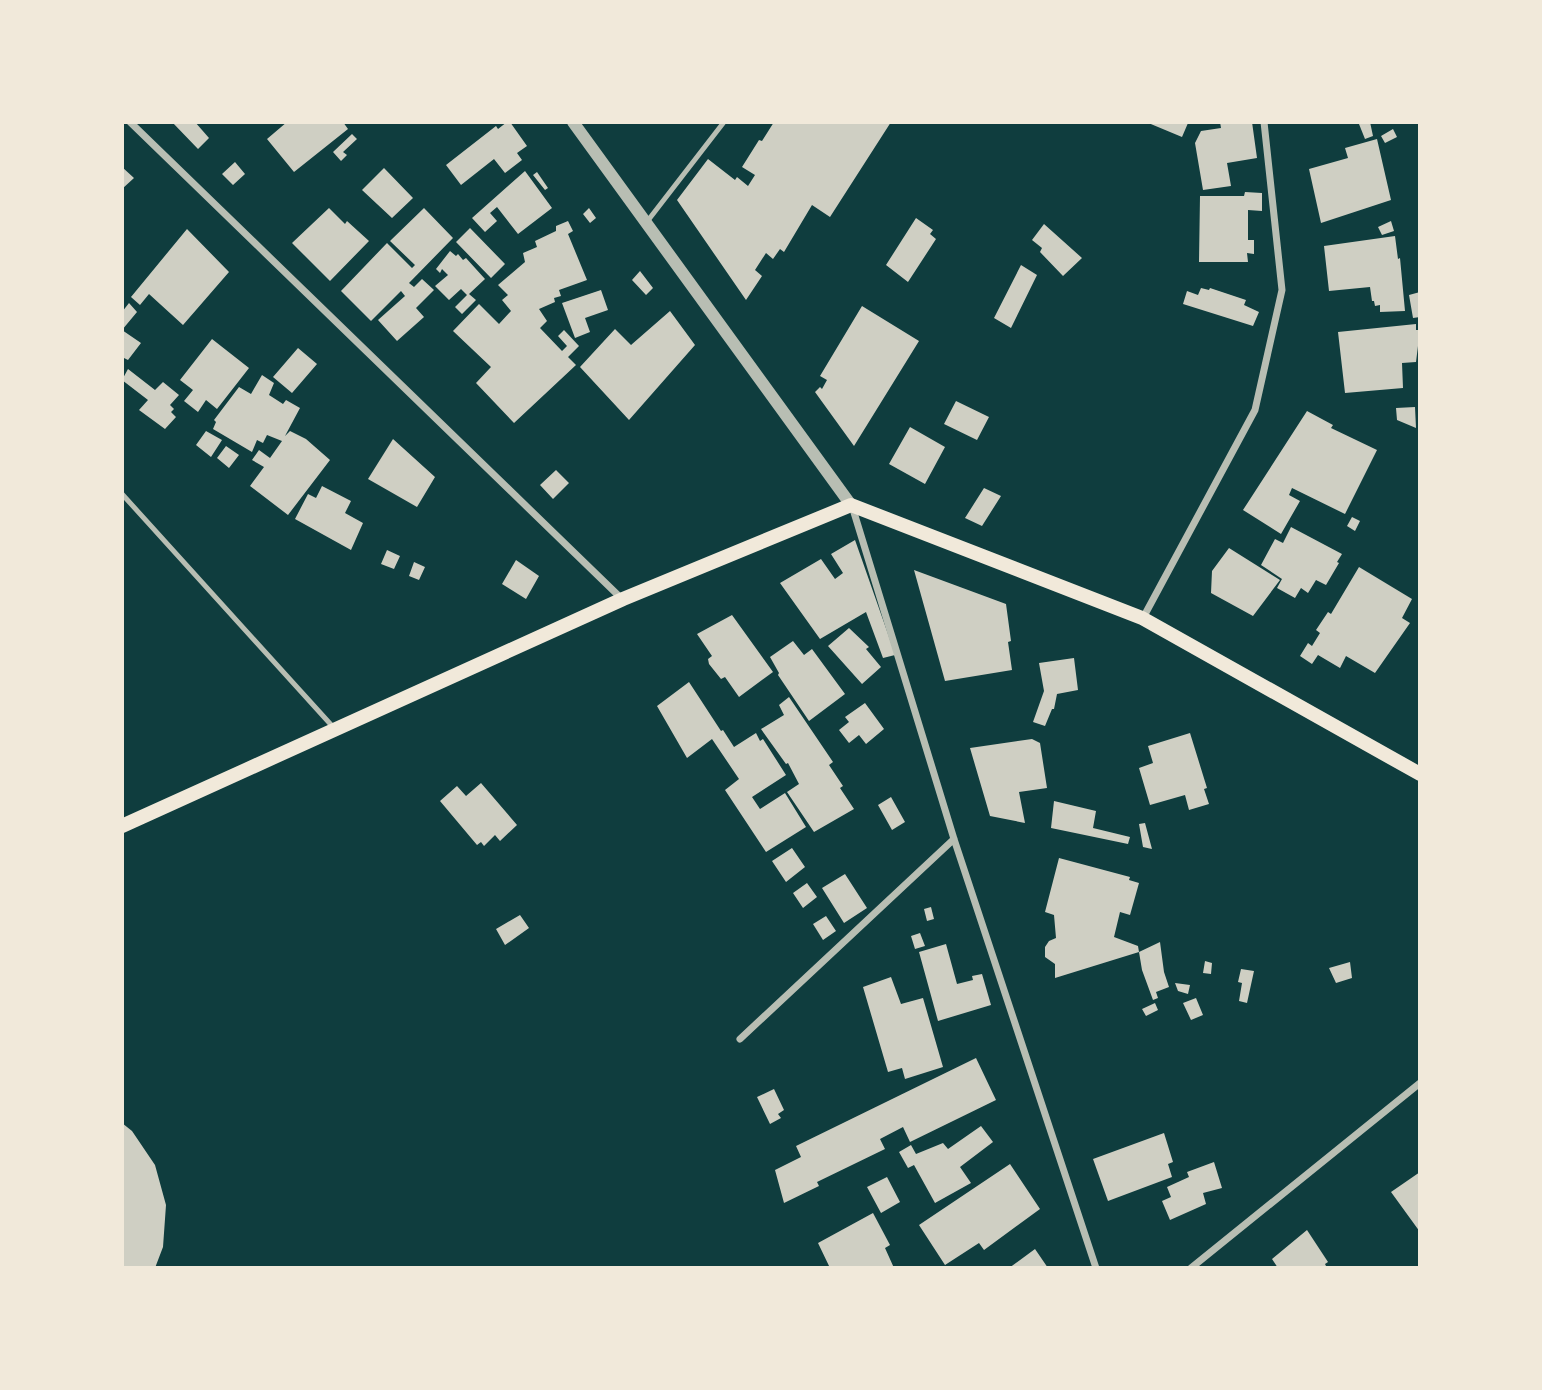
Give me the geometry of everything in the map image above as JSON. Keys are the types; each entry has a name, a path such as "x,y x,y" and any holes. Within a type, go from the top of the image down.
{"main road":[{"path":"122,826 623,599 851,505 1142,618 1419,774"}],"street":[{"path":"130,122 623,599"},
{"path":"573,122 851,505 954,839 1096,1268"},
{"path":"1142,618 1255,410 1282,290 1264,122"},
{"path":"740,1039 954,839"},
{"path":"1191,1268 1419,1083"}],"lane":[{"path":"646,223 724,122"},
{"path":"122,494 336,729"}],"building":[{"path":"172,122 195,122 209,138 198,149"},
{"path":"287,122 343,122 348,129 294,172 267,139"},
{"path":"510,122 527,146 517,153 522,160 505,173 494,159 461,185 446,165 496,126 498,129"},
{"path":"774,122 891,122 830,217 812,205 784,252 780,249 773,259 766,253 755,270 762,276 746,300 677,200 708,159 735,180 737,177 748,186 755,175 742,167"},
{"path":"1146,122 1184,122 1188,123 1182,137"},
{"path":"1220,122 1252,122 1257,158 1227,163 1231,186 1203,190 1195,143 1201,131 1221,128"},
{"path":"1370,122 1373,136 1365,139 1359,124"},
{"path":"1393,129 1397,137 1385,143 1381,136"},
{"path":"352,134 357,139 343,152 347,155 341,161 333,152"},
{"path":"1377,139 1391,200 1321,223 1309,169 1348,158 1345,148"},
{"path":"235,162 245,174 233,185 222,174"},
{"path":"122,167 134,178 122,189"},
{"path":"384,168 413,198 392,218 362,190"},
{"path":"525,171 552,208 518,234 497,207 490,213 497,221 485,232 472,218"},
{"path":"537,172 548,188 545,190 533,175"},
{"path":"1245,192 1262,193 1262,211 1248,210 1248,240 1254,240 1254,254 1247,253 1248,262 1199,262 1200,196 1244,196"},
{"path":"329,208 345,224 347,221 369,241 330,281 292,243"},
{"path":"424,208 453,238 409,283 414,287 422,279 434,290 416,308 424,317 397,341 378,320 405,296 401,291 371,321 341,291 387,243 412,268 415,265 390,241"},
{"path":"589,208 596,218 590,223 583,214"},
{"path":"916,218 933,230 930,234 936,239 908,282 886,265"},
{"path":"568,221 573,231 568,234 587,280 559,290 561,296 554,298 555,302 539,309 547,321 540,328 562,351 567,346 558,336 564,330 579,346 568,357 576,365 514,423 476,383 491,367 453,331 479,304 499,324 511,311 502,300 508,295 498,285 525,262 523,253 537,247 535,241 556,231 556,226"},
{"path":"1391,221 1394,231 1382,235 1378,227"},
{"path":"1044,224 1082,258 1063,276 1040,252 1042,248 1032,240"},
{"path":"470,228 505,264 491,278 456,242"},
{"path":"187,229 229,272 183,325 149,294 140,305 131,297"},
{"path":"1395,236 1405,311 1380,312 1380,305 1375,306 1372,301 1370,287 1329,291 1324,246"},
{"path":"450,251 463,260 466,258 485,279 469,294 476,300 462,314 455,307 467,295 461,289 449,300 435,286 448,275 442,269 440,273 436,269"},
{"path":"1021,265 1037,275 1011,328 994,318"},
{"path":"640,271 653,288 646,295 632,280"},
{"path":"1201,288 1210,288 1246,300 1244,305 1259,312 1253,326 1183,304 1187,291 1198,295"},
{"path":"601,290 608,310 585,318 590,332 575,338 562,303"},
{"path":"1420,292 1420,317 1413,318 1409,295"},
{"path":"129,303 137,312 122,330 122,312"},
{"path":"862,306 919,341 854,446 815,392 820,387 822,389 827,380 820,376"},
{"path":"670,311 695,345 629,420 580,367 615,329 631,345"},
{"path":"1416,324 1416,330 1420,330 1416,362 1402,363 1403,388 1345,393 1338,332"},
{"path":"122,330 141,343 128,360 122,357"},
{"path":"212,339 249,368 217,409 206,400 198,412 184,401 193,390 180,380"},
{"path":"298,348 317,364 292,393 273,377"},
{"path":"128,369 155,390 163,382 179,395 170,405 174,409 171,412 176,417 165,429 139,410 148,400 122,380"},
{"path":"262,375 274,383 269,395 283,404 286,400 300,408 285,436 290,431 306,439 330,460 288,515 250,486 264,467 252,460 259,450 270,458 282,441 267,435 263,443 257,440 252,452 213,429 216,422 214,420 239,387 251,394"},
{"path":"956,401 989,417 977,440 944,424"},
{"path":"1415,407 1416,428 1397,420 1396,408"},
{"path":"1307,411 1333,425 1331,428 1377,450 1345,514 1292,488 1289,495 1300,501 1281,534 1243,510"},
{"path":"910,427 945,447 925,484 889,464"},
{"path":"206,431 222,440 211,457 196,445"},
{"path":"393,439 435,477 417,507 368,479"},
{"path":"226,446 239,455 229,468 217,458"},
{"path":"556,470 569,483 553,499 540,485"},
{"path":"322,486 351,501 345,513 363,523 351,550 295,519 308,494 316,498"},
{"path":"984,488 1001,496 982,526 965,518"},
{"path":"1352,517 1360,521 1355,531 1347,526"},
{"path":"1291,527 1342,554 1326,585 1316,580 1308,593 1301,588 1295,598 1277,588 1282,579 1261,565 1275,539 1283,543"},
{"path":"855,540 895,655 883,658 866,612 820,639 780,583 821,559 835,579 843,573 831,554"},
{"path":"1229,548 1280,580 1253,616 1211,593 1212,571"},
{"path":"387,550 400,556 394,569 381,564"},
{"path":"516,560 539,576 526,599 502,584"},
{"path":"414,562 425,567 419,580 409,576"},
{"path":"1359,567 1412,599 1402,618 1410,623 1375,673 1346,656 1340,668 1318,655 1312,664 1300,656 1308,643 1312,646 1320,633 1316,630 1328,612 1331,614"},
{"path":"914,570 1006,604 1012,670 945,681"},
{"path":"732,615 773,672 739,697 725,677 721,679 709,664 708,659 712,656 697,634"},
{"path":"849,628 869,647 866,649 881,667 862,684 828,646"},
{"path":"793,641 804,655 812,649 845,694 809,721 778,675 770,657"},
{"path":"1074,658 1078,690 1057,694 1054,709 1045,726 1033,722 1044,691 1039,663"},
{"path":"689,682 734,747 756,733 760,741 763,739 786,775 752,797 760,809 785,793 806,827 766,852 725,790 739,779 712,739 687,758 657,706"},
{"path":"789,697 833,762 829,765 854,809 814,832 787,792 799,784 788,763 786,764 761,729 784,715 779,705"},
{"path":"865,703 884,729 866,744 859,735 849,743 839,730 849,722 845,717"},
{"path":"1190,733 1207,788 1204,789 1209,804 1189,810 1185,795 1150,805 1139,768 1153,763 1148,746"},
{"path":"1032,739 1040,743 1047,788 1019,792 1025,823 990,816 970,748"},
{"path":"481,783 517,825 500,841 495,835 484,846 481,842 477,845 440,801 457,786 466,796"},
{"path":"891,797 905,822 892,830 878,805"},
{"path":"1054,801 1096,811 1093,828 1130,837 1128,844 1051,828"},
{"path":"1145,823 1152,849 1143,847 1139,824"},
{"path":"792,848 805,867 786,882 772,861"},
{"path":"1059,858 1130,877 1129,880 1139,883 1130,915 1120,912 1114,937 1138,946 1139,952 1055,978 1055,964 1045,957 1045,947 1049,941 1056,938 1054,915 1045,912"},
{"path":"845,874 867,908 844,923 822,888"},
{"path":"807,883 817,897 803,908 793,893"},
{"path":"931,907 934,919 927,921 924,909"},
{"path":"520,915 529,928 505,945 496,929"},
{"path":"826,916 836,931 823,940 813,924"},
{"path":"920,933 925,946 915,949 911,936"},
{"path":"1160,942 1169,987 1156,992 1158,998 1153,1000 1142,970 1139,952"},
{"path":"946,944 957,984 973,980 972,976 982,974 991,1005 938,1021 919,952"},
{"path":"1205,961 1212,963 1211,974 1203,973"},
{"path":"1350,962 1352,978 1336,983 1329,968"},
{"path":"1241,969 1254,971 1247,1003 1239,1001 1242,983 1238,982"},
{"path":"891,977 901,1004 923,998 943,1067 905,1079 902,1068 888,1072 863,987"},
{"path":"1175,983 1190,985 1188,994 1178,991"},
{"path":"1196,998 1203,1015 1191,1020 1183,1003"},
{"path":"1155,1003 1158,1010 1146,1016 1142,1009"},
{"path":"976,1058 996,1100 910,1142 903,1127 880,1139 885,1149 817,1182 819,1186 784,1203 775,1170 801,1157 796,1146"},
{"path":"774,1089 784,1110 778,1114 781,1118 770,1124 757,1097"},
{"path":"122,1123 132,1131 155,1165 166,1205 163,1247 155,1268 122,1268"},
{"path":"981,1126 993,1142 960,1167 971,1183 935,1203 914,1165 908,1168 899,1152 911,1145 916,1154 943,1143 948,1149"},
{"path":"1164,1133 1173,1162 1168,1164 1172,1177 1108,1201 1093,1159"},
{"path":"1214,1162 1222,1188 1203,1193 1206,1204 1170,1220 1162,1201 1171,1197 1167,1187 1189,1177 1187,1172"},
{"path":"1010,1164 1040,1209 984,1250 979,1243 945,1265 919,1225"},
{"path":"1420,1172 1420,1232 1391,1192"},
{"path":"887,1177 900,1202 881,1213 867,1187"},
{"path":"873,1213 890,1245 885,1248 894,1268 830,1268 818,1243"},
{"path":"1307,1230 1328,1262 1325,1264 1327,1268 1278,1268 1272,1259"},
{"path":"1035,1249 1048,1268 1009,1268"}]}
